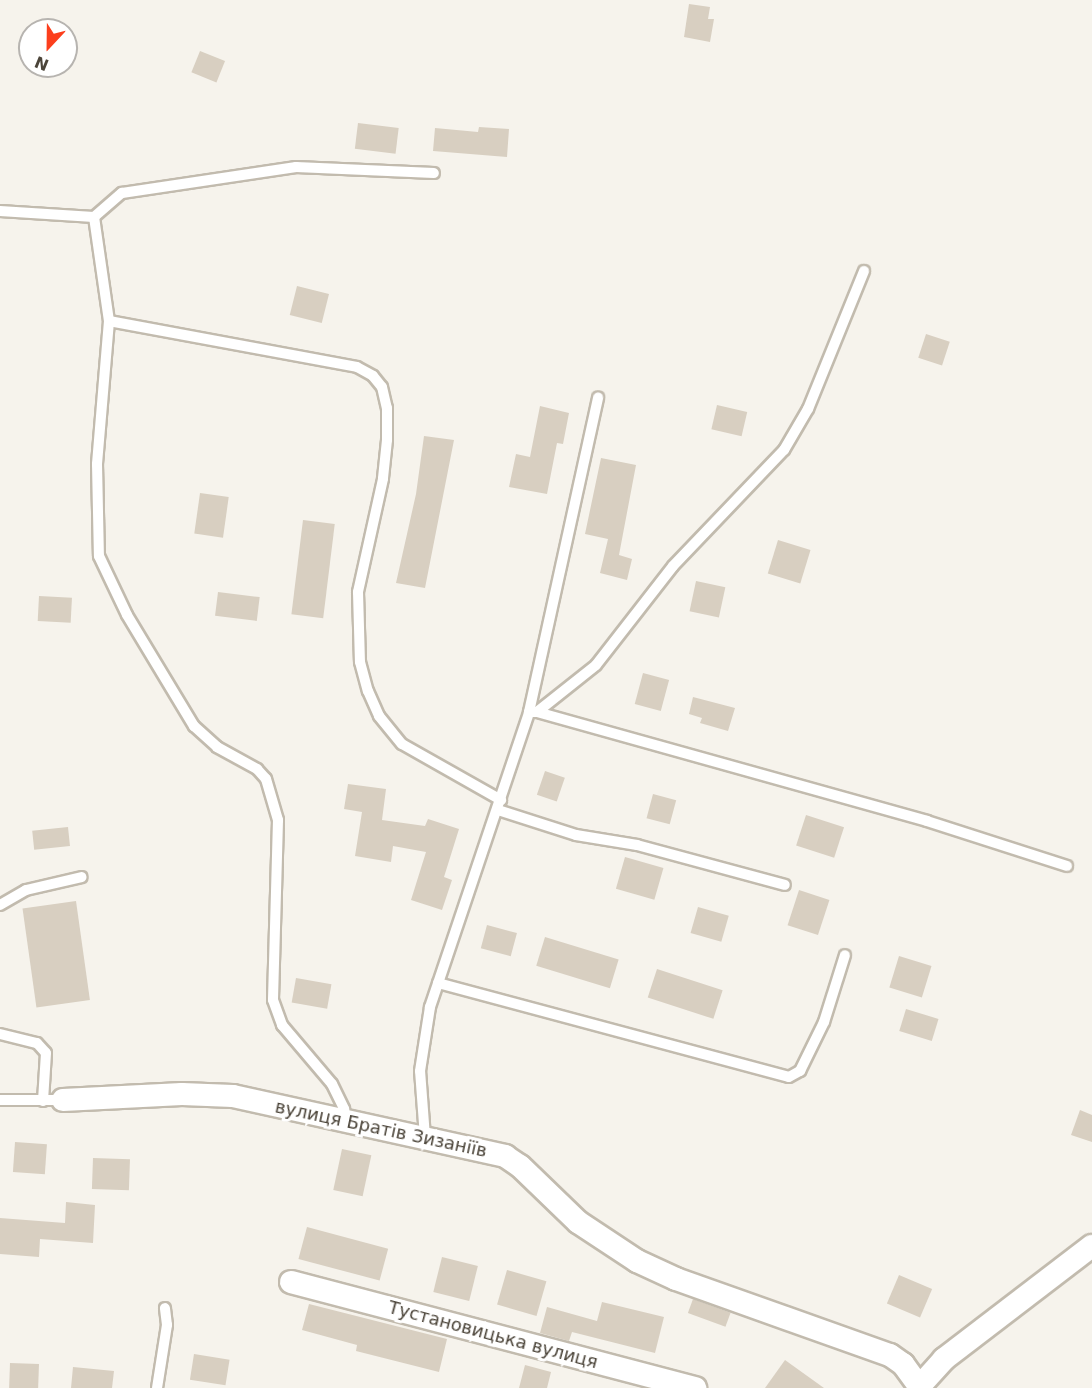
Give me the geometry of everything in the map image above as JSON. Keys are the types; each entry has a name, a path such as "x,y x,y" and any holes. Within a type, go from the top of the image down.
{"street":[{"name":"вулиця Братів Зизаніїв","path":"53,1100 212,1094 425,1137 505,1156 520,1166 578,1222 637,1261 676,1279 890,1355 903,1364 919,1387"},
{"path":"919,1387 944,1359 1092,1246"},
{"name":"Тустановицька вулиця","path":"291,1282 695,1388"}],"lane":[{"path":"0,212 94,216 122,192 296,167 434,173"},
{"path":"94,216 109,321 97,464 99,556 127,615 194,726 217,747 257,769 270,789 278,820 273,1000 282,1025 332,1084 344,1109 346,1122"},
{"path":"533,712 597,665 673,566 744,495 796,434 864,271"},
{"path":"109,321 357,367 373,376 382,387 387,408 387,440 379,500 358,592 360,662 378,716 402,744 499,805 576,835 637,845 785,885"},
{"path":"425,1137 420,1071 430,1007 533,712 598,397"},
{"path":"533,712 927,821 1067,866"},
{"path":"0,905 26,890 82,877"},
{"path":"438,983 789,1077 801,1071 824,1022 845,955"},
{"path":"0,1034 37,1043 46,1053 53,1100 0,1100"},
{"path":"157,1388 167,1324 165,1308"}],"building":[{"path":"689,4 710,7 708,19 714,19 710,42 684,37"},
{"path":"200,51 225,61 216,82 191,72"},
{"path":"358,123 399,128 396,154 355,149"},
{"path":"479,127 509,129 507,157 433,151 435,128 478,132"},
{"path":"297,286 329,294 322,323 290,315"},
{"path":"926,334 950,342 942,366 918,358"},
{"path":"717,405 747,412 742,436 711,429"},
{"path":"540,406 569,413 563,444 557,443 547,494 509,487 516,454 530,457"},
{"path":"424,436 454,440 425,588 396,583 416,494"},
{"path":"601,458 636,465 619,555 632,559 627,580 600,573 608,539 585,534"},
{"path":"200,493 229,497 223,538 194,534"},
{"path":"303,520 335,524 323,618 291,614"},
{"path":"778,540 811,550 800,583 768,573"},
{"path":"696,581 725,587 719,618 690,611"},
{"path":"218,592 260,597 257,621 215,616"},
{"path":"39,596 72,598 71,623 38,621"},
{"path":"643,673 669,680 661,711 635,704"},
{"path":"693,697 735,708 728,731 700,723 702,718 689,714"},
{"path":"545,771 565,778 557,801 537,795"},
{"path":"348,784 386,789 382,820 425,826 428,819 459,829 444,877 452,880 442,910 411,900 426,852 393,846 391,862 355,856 362,812 344,809"},
{"path":"653,794 676,800 670,824 647,818"},
{"path":"806,815 844,827 834,858 796,845"},
{"path":"68,827 70,846 34,850 32,831"},
{"path":"625,857 663,868 654,900 616,889"},
{"path":"799,890 829,900 818,935 788,925"},
{"path":"76,901 90,1000 36,1008 23,909"},
{"path":"698,907 729,916 721,942 691,933"},
{"path":"487,925 517,933 511,956 481,948"},
{"path":"545,937 619,960 610,988 536,966"},
{"path":"899,956 932,966 922,997 889,988"},
{"path":"657,969 723,990 713,1019 648,998"},
{"path":"296,978 331,984 327,1009 292,1003"},
{"path":"906,1009 939,1019 932,1041 899,1031"},
{"path":"1080,1110 1092,1115 1092,1142 1071,1135"},
{"path":"15,1142 47,1144 45,1174 13,1172"},
{"path":"342,1149 371,1155 363,1196 333,1190"},
{"path":"93,1158 130,1159 129,1190 92,1189"},
{"path":"66,1202 95,1205 93,1243 40,1239 39,1257 0,1254 0,1218 65,1223"},
{"path":"307,1227 388,1249 380,1281 298,1259"},
{"path":"442,1257 478,1266 469,1301 433,1292"},
{"path":"507,1270 546,1281 536,1316 497,1305"},
{"path":"899,1275 932,1289 920,1318 887,1304"},
{"path":"693,1299 731,1313 725,1327 688,1313"},
{"path":"602,1302 664,1317 655,1353 572,1332 569,1341 540,1333 547,1307 597,1321"},
{"path":"309,1304 447,1339 439,1372 356,1351 357,1345 302,1330"},
{"path":"194,1354 230,1360 225,1385 190,1380"},
{"path":"785,1360 824,1388 765,1388"},
{"path":"10,1363 39,1364 38,1388 9,1388"},
{"path":"525,1365 551,1372 547,1388 519,1388"},
{"path":"73,1367 114,1371 112,1388 71,1388"}]}
